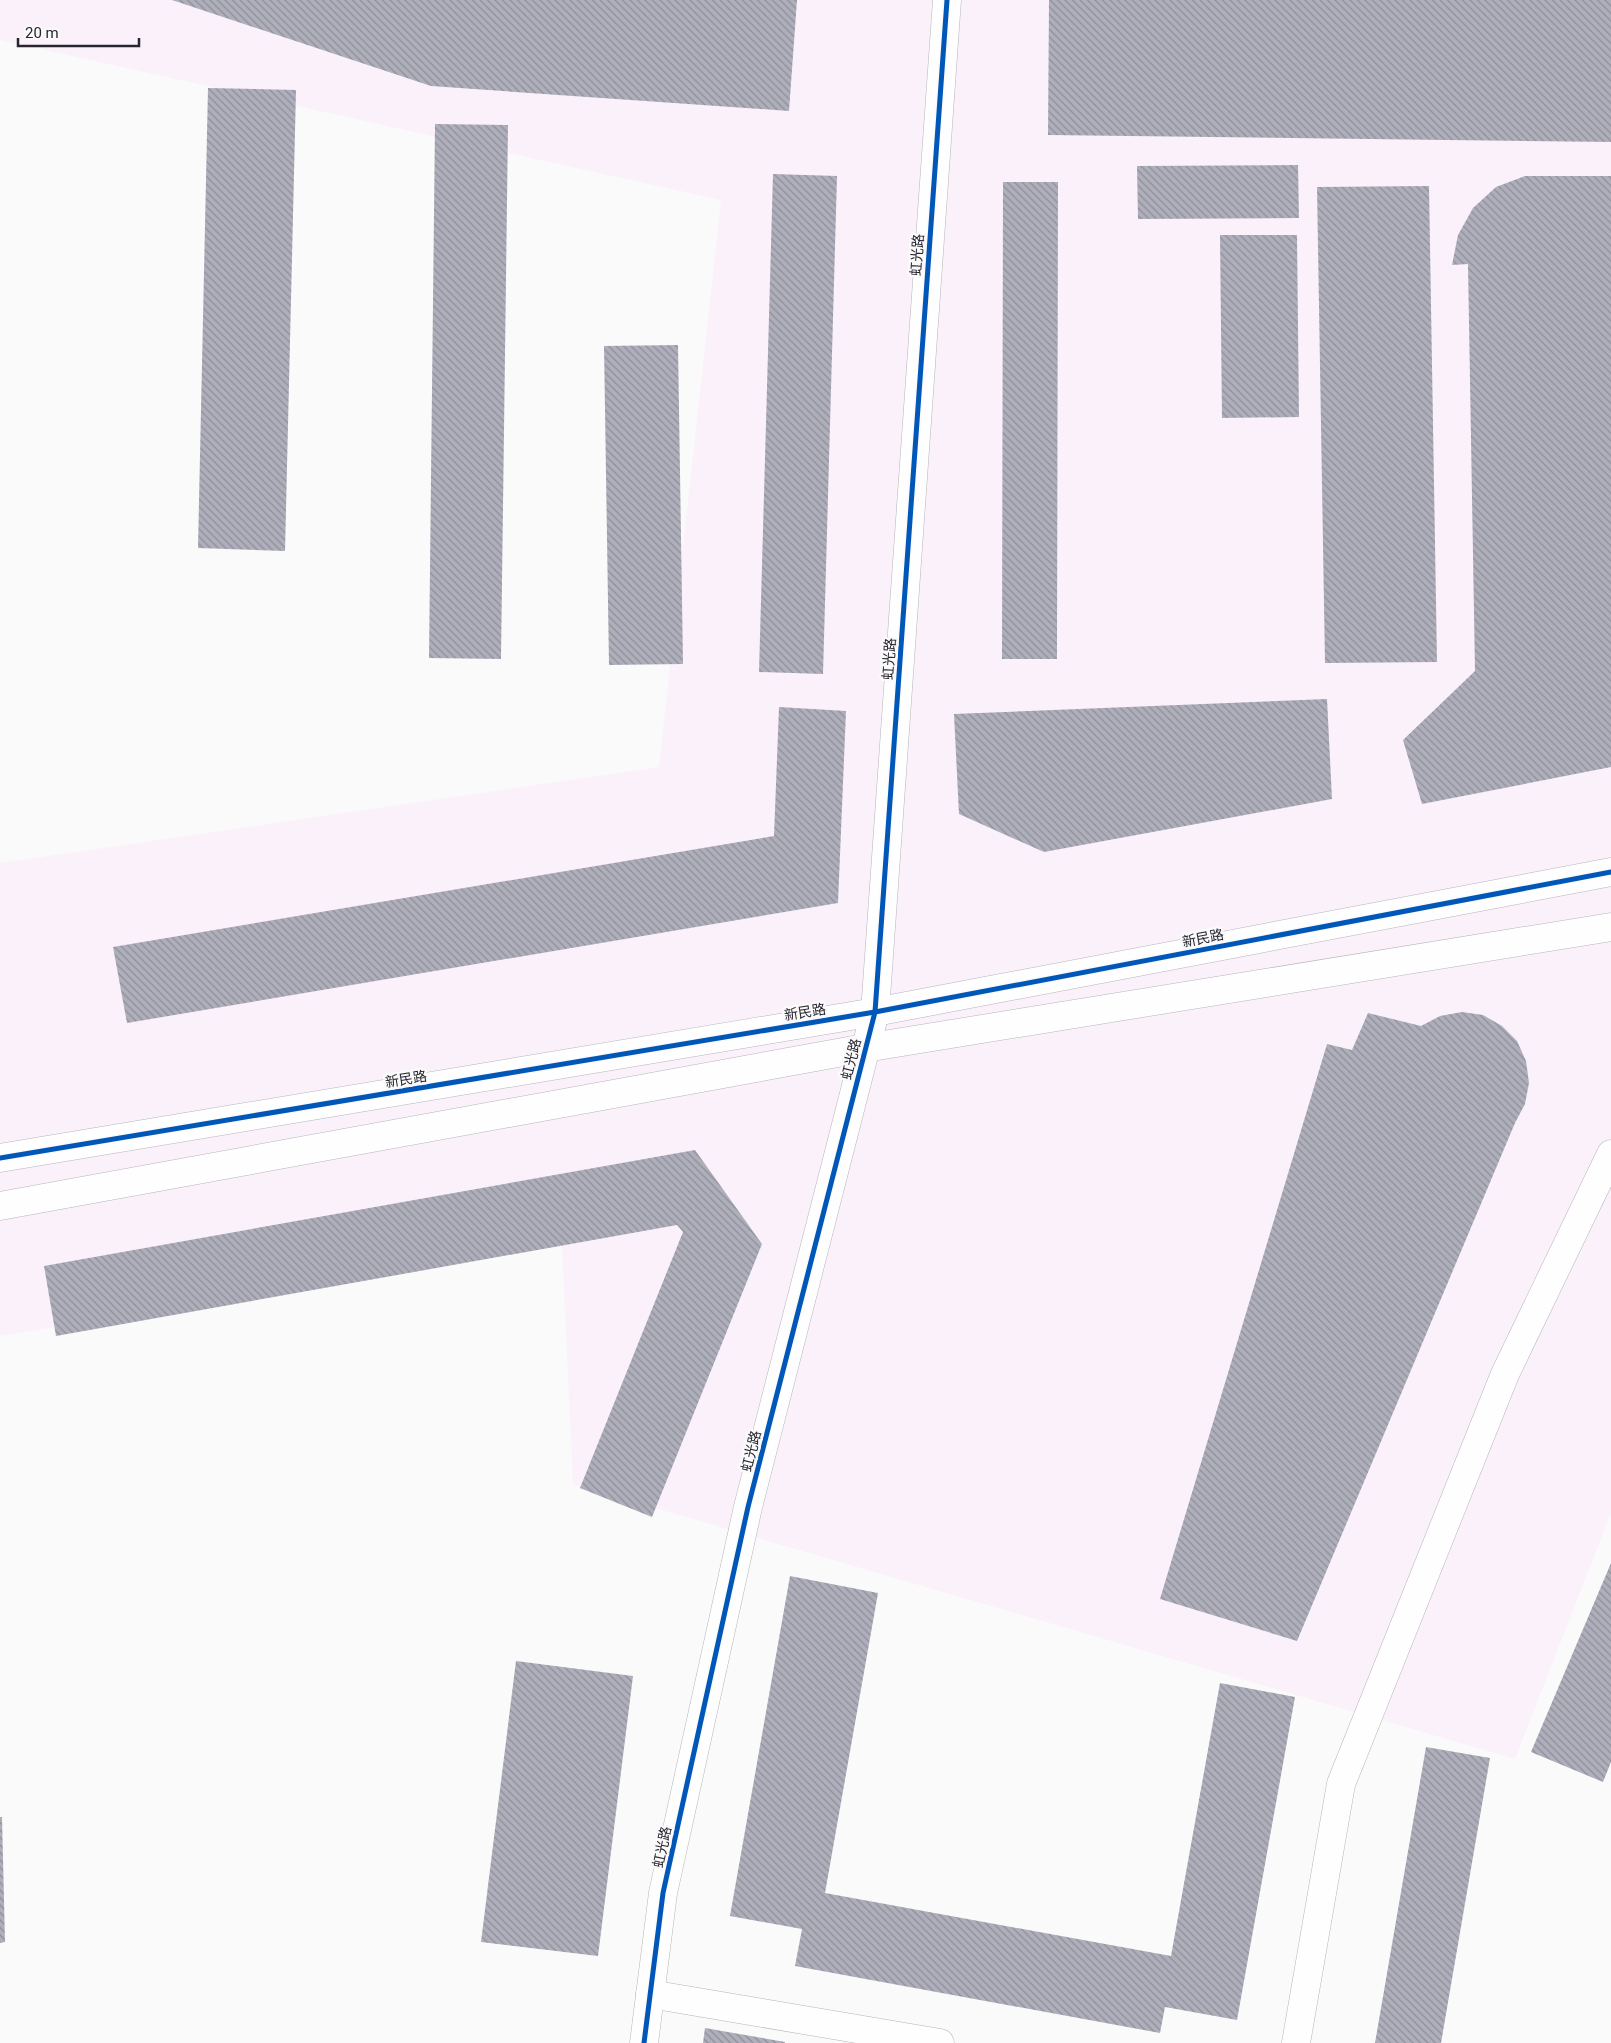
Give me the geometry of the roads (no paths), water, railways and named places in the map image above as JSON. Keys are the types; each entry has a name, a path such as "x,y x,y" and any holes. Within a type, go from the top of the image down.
{"street":[{"name":"虹光路","path":"644,2043 663,1893 748,1507 875,1012 947,0"},
{"name":"新民路","path":"0,1158 875,1012 1611,872"},
{"path":"0,1206 866,1048 1611,927"},
{"path":"1296,2043 1341,1784 1505,1374 1611,1154"},
{"path":"650,1994 940,2043"}]}
